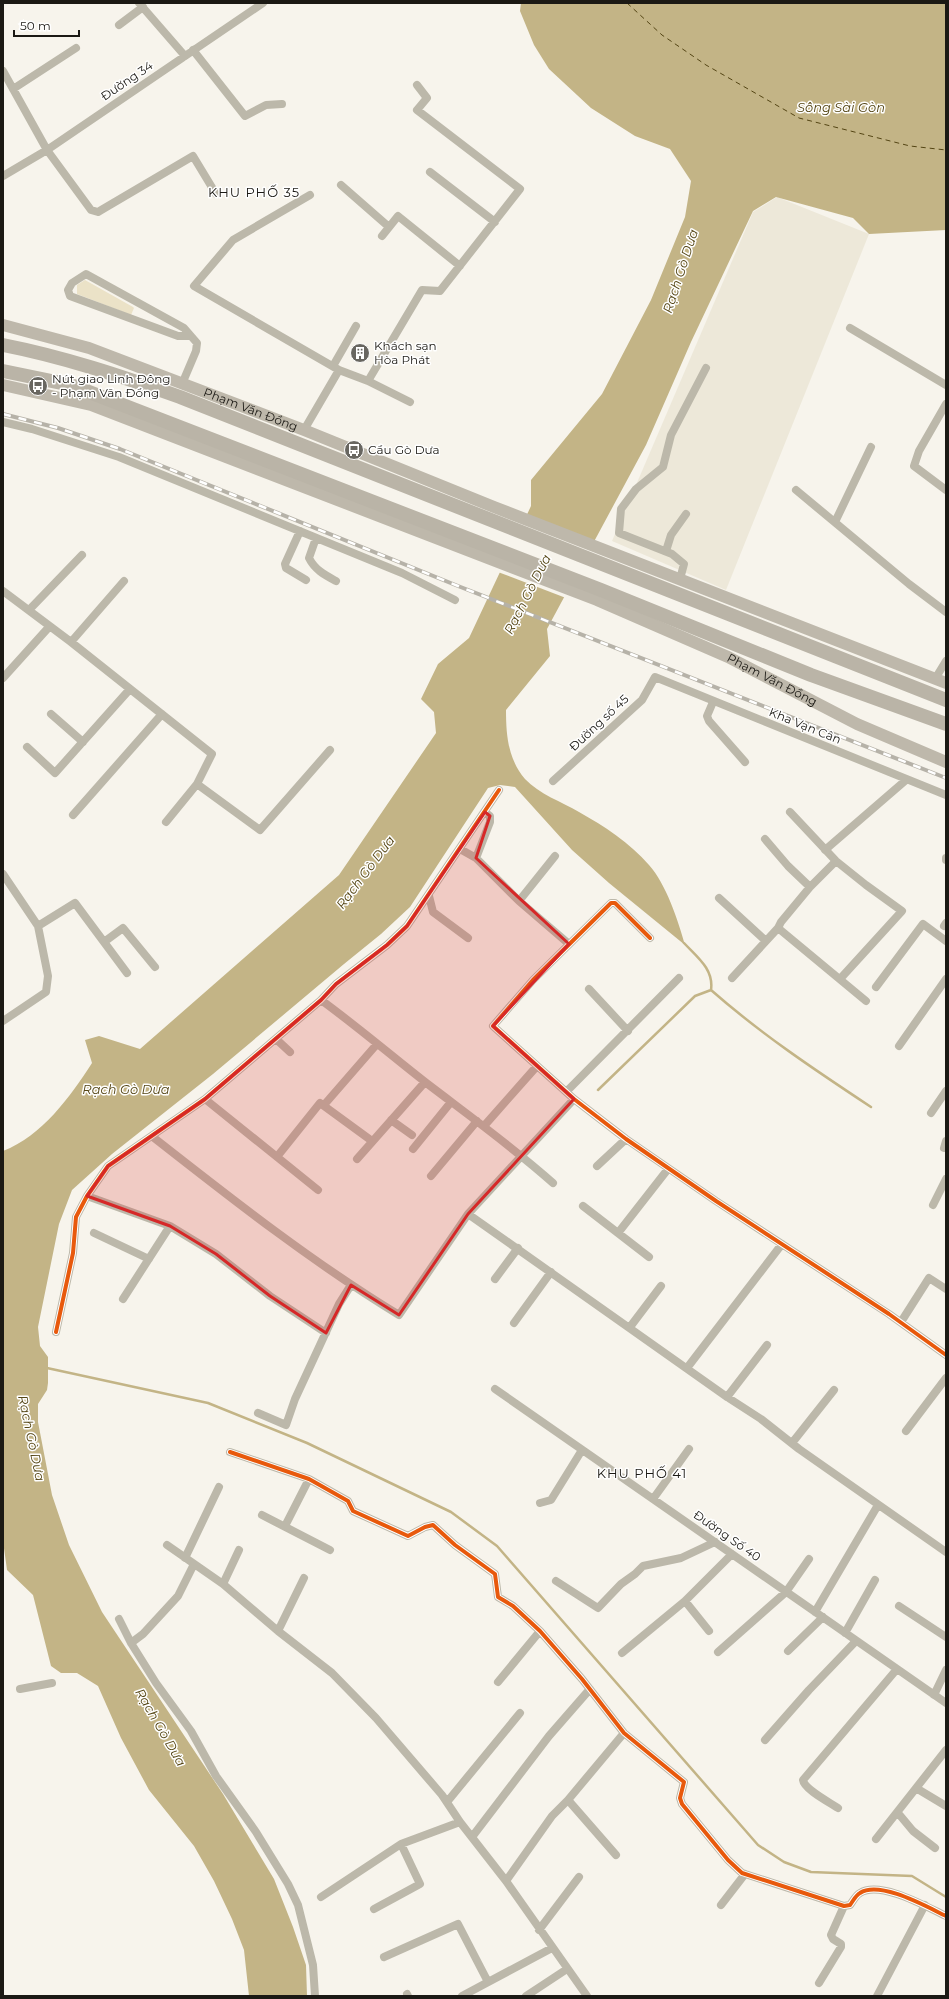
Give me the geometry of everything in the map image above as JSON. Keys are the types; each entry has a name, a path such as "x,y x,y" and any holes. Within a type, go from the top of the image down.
{"highway":[{"name":"Phạm Văn Đồng","path":"3,345 45,353 89,366 180,397 421,494 492,513"},
{"path":"3,371 71,385 478,549 599,595"},
{"path":"492,513 612,560 946,700"},
{"name":"Phạm Văn Đồng","path":"599,595 624,600 811,675 946,724"}],"main road":[{"name":"Phạm Văn Đồng","path":"3,325 89,348 304,430 492,513"},
{"path":"89,348 89,366"},
{"path":"3,385 91,405 478,549"},
{"path":"612,560 680,579 941,681"},
{"name":"Phạm Văn Đồng","path":"599,595 666,630 728,657 856,724 946,762"},
{"path":"624,600 666,630"}],"street":[{"name":"Đường 34","path":"3,176 47,150 263,3"},
{"path":"119,25 141,5 185,56"},
{"path":"13,89 76,48"},
{"path":"193,50 245,116 266,104 282,104"},
{"path":"3,71 47,150 91,210 98,212 193,156 216,194"},
{"path":"368,381 422,290 440,291 520,189 417,110 427,98 417,85"},
{"path":"430,172 495,222"},
{"path":"341,185 389,227"},
{"path":"310,195 234,240 194,286 336,368 368,381 410,402"},
{"path":"382,236 398,216 460,266"},
{"path":"182,384 196,351 197,343 184,328 86,274 72,283 68,290 70,296 85,303 178,336 190,336"},
{"path":"304,430 356,326"},
{"path":"850,328 946,385"},
{"path":"680,579 684,564 672,554 619,533 620,509 636,489 663,467 671,436 706,368"},
{"path":"946,404 920,451 914,466 946,490"},
{"path":"3,422 32,429 119,457 402,573 455,600"},
{"path":"835,522 871,447"},
{"path":"796,490 909,584 946,612"},
{"path":"666,551 671,535 686,514"},
{"path":"300,531 285,564 286,568 306,580"},
{"path":"316,538 309,558 316,569 336,581"},
{"path":"29,610 82,555"},
{"path":"71,642 124,581"},
{"path":"3,591 71,642 212,754 197,784 166,822"},
{"path":"3,678 49,627"},
{"path":"941,681 946,661"},
{"name":"Kha Vạn Cân","path":"655,678 946,795"},
{"name":"Đường số 45","path":"553,781 642,700 655,678"},
{"path":"27,747 55,773 130,689"},
{"path":"713,702 707,716 709,721 745,762"},
{"path":"51,714 83,742"},
{"path":"73,816 162,714"},
{"path":"197,784 260,830 330,750"},
{"path":"824,850 906,780"},
{"path":"56,1332 73,1253 76,1218 87,1196 108,1166 153,1137 205,1099 321,1000 336,984 392,940 407,926 499,790"},
{"path":"476,858 490,822 490,816 485,812"},
{"path":"790,812 824,850 836,861 902,911 840,979"},
{"path":"765,839 788,866 810,886"},
{"path":"460,849 476,858 519,901 569,944"},
{"path":"519,901 555,856"},
{"path":"732,978 778,928 781,922 810,886 836,861"},
{"path":"3,874 38,926 48,976 46,992 3,1021"},
{"path":"428,896 433,912 468,938"},
{"path":"719,898 766,941"},
{"path":"38,926 75,903 127,973"},
{"path":"650,938 615,903 611,903 533,980 493,1026 574,1099 626,1139 668,1169 901,1322 946,1355"},
{"path":"876,987 923,924 946,941"},
{"path":"104,942 123,928 155,967"},
{"path":"778,928 866,1001"},
{"path":"566,1092 679,978"},
{"path":"899,1046 946,979"},
{"path":"589,989 628,1031"},
{"path":"321,1000 425,1082 522,1155 553,1183"},
{"path":"276,1039 290,1052"},
{"path":"324,1105 377,1044"},
{"path":"431,1176 480,1123 537,1066"},
{"path":"357,1159 425,1082"},
{"path":"931,1113 946,1091"},
{"path":"205,1099 318,1190"},
{"path":"153,1137 235,1201 351,1285 399,1315 468,1214 574,1099"},
{"path":"413,1149 452,1102"},
{"path":"280,1153 318,1104 324,1105 372,1141"},
{"path":"391,1120 412,1135"},
{"path":"597,1166 626,1139"},
{"path":"618,1233 668,1169"},
{"path":"933,1204 946,1179"},
{"path":"87,1196 170,1226 216,1254 270,1296 326,1333"},
{"path":"584,1206 649,1257"},
{"path":"468,1214 727,1397 761,1418 792,1443 878,1505 917,1530 946,1552"},
{"path":"123,1299 170,1226"},
{"path":"94,1233 149,1259"},
{"path":"687,1368 782,1244"},
{"path":"495,1279 518,1248"},
{"path":"514,1323 552,1272"},
{"path":"901,1322 929,1278 946,1289"},
{"path":"258,1413 286,1425 293,1409 295,1399 339,1304 351,1285"},
{"path":"630,1328 661,1286"},
{"path":"727,1397 767,1345"},
{"path":"906,1431 946,1378"},
{"name":"Đường Số 40","path":"495,1389 946,1703"},
{"path":"792,1443 834,1390"},
{"path":"653,1499 689,1449"},
{"path":"540,1504 551,1500 582,1450"},
{"path":"230,1452 309,1479 348,1501 353,1511 408,1536 425,1526 433,1525 455,1545 495,1574 498,1597 513,1606 540,1631 590,1689 624,1732 684,1782 680,1798 682,1804 728,1860 745,1874 844,1906 850,1905 860,1893 872,1890 889,1892 925,1905 946,1916"},
{"path":"284,1526 309,1479"},
{"path":"185,1558 219,1487"},
{"path":"815,1612 878,1505"},
{"path":"262,1515 330,1550"},
{"path":"556,1581 598,1608 643,1566 681,1558 715,1542"},
{"path":"166,1546 223,1584 278,1631 332,1673 408,1754 447,1802 460,1822 506,1881 539,1930 587,1996"},
{"path":"223,1584 240,1550"},
{"path":"622,1653 685,1601 732,1554"},
{"path":"718,1652 786,1592 809,1559"},
{"path":"131,1644 178,1596 194,1564"},
{"path":"278,1631 304,1578"},
{"path":"845,1633 875,1580"},
{"path":"685,1601 709,1631"},
{"path":"899,1606 946,1637"},
{"path":"788,1651 823,1617"},
{"path":"119,1619 131,1644 156,1683 191,1731 216,1776 256,1832 288,1884 298,1905 313,1965 315,1996"},
{"path":"498,1682 540,1631"},
{"path":"765,1740 809,1690 856,1641"},
{"path":"838,1808 808,1788 804,1784 803,1780 897,1669"},
{"path":"934,1695 946,1670"},
{"path":"20,1689 52,1683"},
{"path":"472,1837 549,1736 590,1689"},
{"path":"447,1802 520,1713"},
{"path":"506,1881 552,1816 568,1800 624,1732"},
{"path":"876,1839 898,1813 946,1750"},
{"path":"916,1788 946,1806"},
{"path":"568,1800 616,1855"},
{"path":"898,1813 913,1831 935,1848"},
{"path":"321,1897 401,1844 460,1822"},
{"path":"374,1910 420,1884 401,1844"},
{"path":"721,1905 745,1874"},
{"path":"539,1930 579,1877"},
{"path":"877,1996 925,1905"},
{"path":"819,1983 841,1947 841,1944 831,1935 844,1906"},
{"path":"384,1957 458,1924 488,1982"},
{"path":"462,1996 552,1948"},
{"path":"526,1996 567,1969"}],"highlighted area":[{"path":"485,812 490,816 476,858 569,944 493,1026 574,1099 468,1214 399,1315 351,1285 326,1333 270,1296 216,1254 170,1226 87,1196 108,1166 205,1099 321,1000 336,984 387,945 407,926"}],"shaded area":[{"path":"777,197 869,234 726,590 612,541 753,212"},
{"path":"85,280 133,307 134,308 131,315 77,294 77,285"}],"water":[{"name":"Rạch Gò Dưa","path":"521,3 946,3 946,230 869,234 853,218 776,197 753,211 691,342 646,445 547,629 550,656 506,710 509,746 515,763 525,779 537,789 607,829 634,849 642,857 655,873 666,892 685,945 609,883 572,850 515,787 500,785 488,788 410,907 381,934 213,1074 112,1154 72,1190 59,1224 38,1327 40,1346 48,1357 48,1383 47,1390 38,1404 38,1422 52,1495 69,1545 102,1612 223,1794 274,1879 293,1927 306,1965 307,1996 249,1996 244,1950 232,1919 214,1881 194,1846 149,1790 121,1738 98,1686 77,1673 61,1673 51,1666 33,1595 7,1570 3,1541 3,1151 30,1136 42,1126 54,1114 74,1089 92,1063 85,1040 99,1036 140,1049 339,875 436,733 434,712 421,699 438,664 469,638 531,506 531,480 602,394 651,300 685,217 691,181 670,149 635,136 591,108 549,69 534,45 520,11"}],"pier":[{"path":"525,514 596,542 566,598 498,572"}],"waterway":[{"path":"684,943 704,964 710,976 711,990 769,1037 871,1107"},
{"path":"598,1090 695,996 711,990"},
{"path":"47,1368 208,1403 307,1443 451,1512 497,1546 758,1845 784,1862 811,1872 912,1876 946,1897"}],"ferry route":[{"path":"627,3 662,35 706,65 799,118 910,146 946,150"}],"railway":[{"path":"3,414 58,428 120,449 458,586 946,778"}],"cycle path":[{"path":"56,1332 73,1253 76,1217 87,1196 108,1166 205,1099 321,1000 336,984 387,945 407,926 499,790"},
{"path":"650,938 615,903 611,903 533,980 493,1026 574,1099 626,1139 716,1201 889,1314 946,1355"},
{"path":"230,1452 309,1479 348,1501 353,1511 408,1536 425,1527 433,1525 455,1545 495,1574 498,1597 513,1606 540,1631 582,1679 624,1733 684,1782 680,1798 682,1804 728,1860 742,1873 844,1906 850,1905 860,1893 869,1890 891,1892 916,1901 946,1916"}],"place":[{"name":"Khách sạn Hòa Phát","path":"360,353"},
{"name":"Nút giao Linh Đông - Phạm Văn Đồng","path":"38,386"},
{"name":"Cầu Gò Dưa","path":"354,450"}],"district":[{"name":"KHU PHỐ 35","path":"254,192"},
{"name":"KHU PHỐ 41","path":"642,1473"}],"water label":[{"name":"Sông Sài Gòn","path":"841,107"}]}
